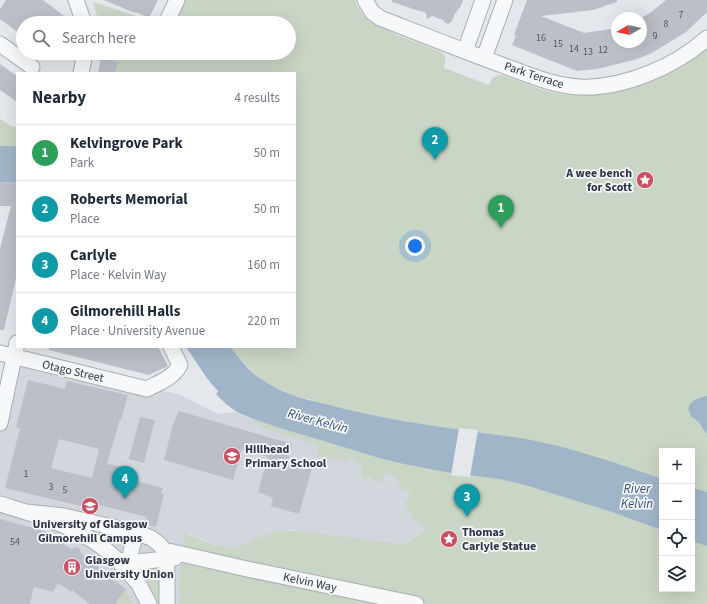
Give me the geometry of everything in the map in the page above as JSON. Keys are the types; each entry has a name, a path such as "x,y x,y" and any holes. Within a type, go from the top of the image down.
{"street":[{"path":"76,0 82,16"},
{"path":"169,16 177,0"},
{"name":"Park Terrace","path":"365,0 372,12 380,18 540,79 571,86 591,88 607,86 639,77 679,59 707,38"},
{"path":"465,51 483,0"},
{"path":"484,58 505,0"},
{"path":"0,44 16,56"},
{"path":"22,60 32,67"},
{"path":"81,72 83,60"},
{"name":"Otago Street","path":"10,351 147,388 176,372 180,365 172,348"},
{"path":"0,423 10,351"},
{"path":"0,504 26,512 78,532 102,546 124,561 132,571 149,604"},
{"path":"26,512 64,516 138,533 151,538 159,544 165,555 167,574 167,604"},
{"path":"124,561 130,555 138,533"},
{"name":"Kelvin Way","path":"124,561 165,555 204,560 416,604"}],"shaded area":[{"path":"13,357 178,394 218,414 237,412 254,420 338,446 404,464 430,525 407,543 399,545 291,530 273,533 239,547 231,548 222,547 184,533 184,601 195,604 0,604 0,423"}],"green space":[{"path":"184,0 355,0 364,16 397,35 439,51 445,58 444,68 489,85 494,77 502,75 554,93 568,95 595,95 636,87 667,74 707,47 707,604 179,604 180,570 184,563 184,533 214,545 231,548 244,545 268,534 282,531 300,531 403,544 424,530 423,524 411,517 405,503 410,497 409,491 401,489 395,476 390,475 387,471 380,482 375,481 371,477 365,479 362,477 362,463 357,463 351,456 343,461 335,458 325,460 317,453 318,444 311,442 306,443 299,436 291,437 265,428 251,418 345,448 393,461 442,471 448,429 375,416 282,392 270,386 258,377 231,348 296,348 296,72 99,72 101,60 296,60 296,16 178,16"},
{"path":"93,2 136,16 97,16"},
{"path":"0,119 13,127 16,126 16,146 0,146"},
{"path":"164,566 162,604 159,604 154,596 145,568"},
{"path":"126,589 132,604 115,604"}],"water":[{"path":"0,146 16,146 16,183 0,182"},
{"name":"River Kelvin","path":"187,348 231,348 246,366 259,378 286,393 302,398 356,412 387,418 543,442 595,456 659,478 659,529 606,510 525,485 500,479 451,473 404,464 283,429 237,412 216,394 218,391"},
{"path":"707,396 707,434 692,417 689,412 689,405 699,398"},
{"path":"695,489 707,492 707,546 695,542"}],"pier":[{"path":"459,428 478,430 470,477 451,475"}],"building":[{"path":"6,0 43,0 64,16 16,16 16,31 0,19 0,9"},
{"path":"104,0 158,0 150,16 135,13"},
{"path":"392,0 463,0 452,21 448,24 443,20 432,16 427,19 426,13 392,2"},
{"path":"527,0 617,0 617,2 593,10 541,16 584,33 611,29 611,48 647,48 647,15 666,0 707,0 707,12 686,32 652,53 634,60 597,69 577,71 512,45 516,36 514,35"},
{"path":"101,60 118,62 115,72 98,72"},
{"path":"0,64 16,75 16,101 0,90"},
{"path":"0,182 16,183 16,278 4,330 0,330 0,249 11,206 0,206"},
{"path":"49,348 159,348 168,366 149,375 49,350"},
{"path":"28,380 65,389 67,381 128,395 107,464 122,467 119,477 163,488 161,493 164,494 156,527 145,524 147,517 99,505 97,511 5,488 20,428 16,427","holes":["59,439 99,449 92,478 51,468"]},
{"path":"179,411 292,444 288,462 312,468 299,514 271,506 273,498 258,492 268,457 242,449 233,480 164,460 173,424"},
{"path":"140,417 155,420 144,463 129,459"},
{"path":"0,519 44,531 71,549 76,547 79,548 81,553 89,559 97,559 99,563 98,569 126,589 115,604 90,604 72,590 71,592 58,583 53,592 34,587 30,604 0,604"}],"place":[{"name":"Roberts Memorial","path":"435,160"},
{"name":"A wee bench for Scott","path":"645,180"},
{"name":"Kelvingrove Park","path":"501,228"},
{"name":"Hillhead Primary School","path":"232,456"},
{"name":"Gilmorehill Halls","path":"125,499"},
{"name":"University of Glasgow Gilmorehill Campus","path":"90,506"},
{"name":"Carlyle","path":"467,517"},
{"name":"Thomas Carlyle Statue","path":"449,539"},
{"name":"Glasgow University Union","path":"72,567"}]}
